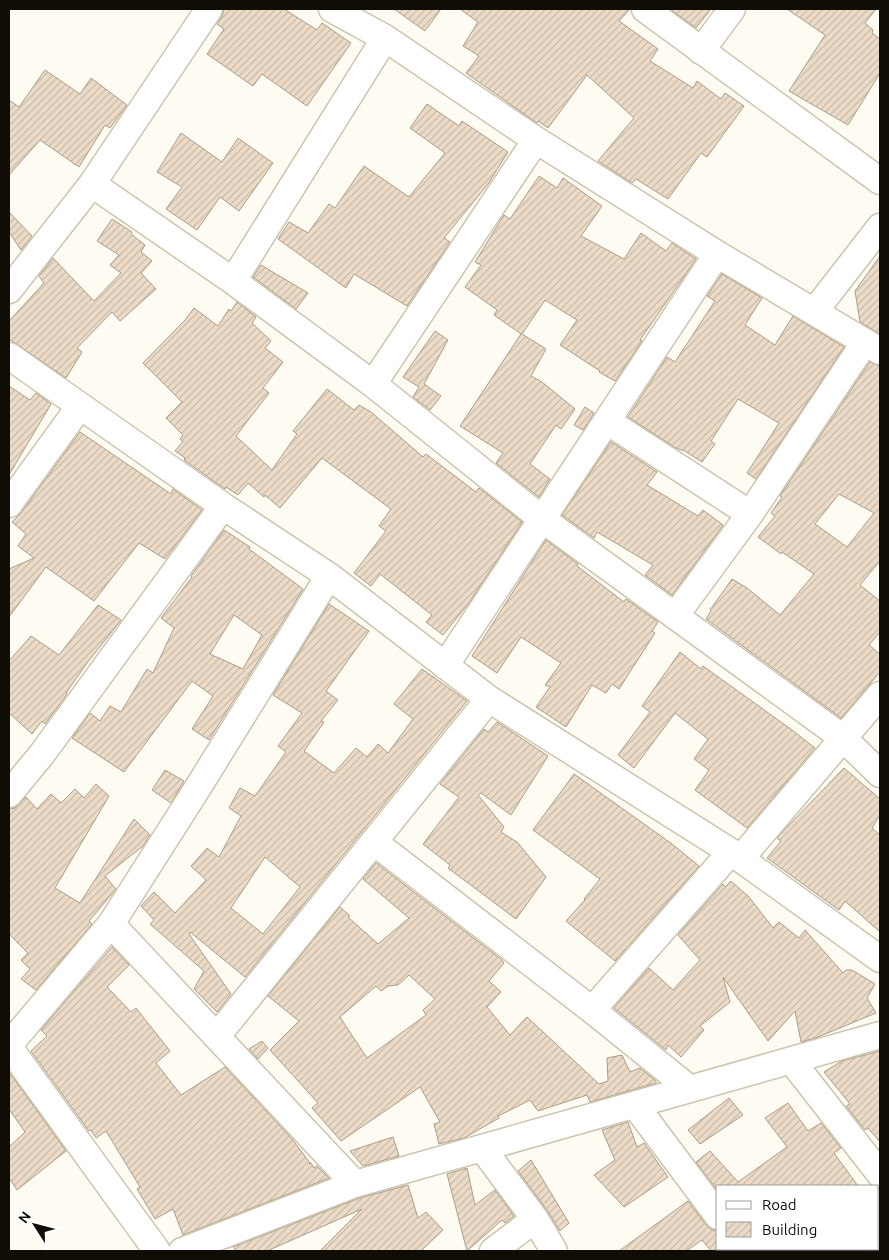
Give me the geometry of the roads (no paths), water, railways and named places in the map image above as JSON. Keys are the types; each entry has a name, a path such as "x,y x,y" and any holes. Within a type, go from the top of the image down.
{"street":[{"path":"9,290 92,184 209,9"},
{"path":"332,9 385,38 536,140 717,254 873,347 675,616"},
{"path":"645,9 880,180"},
{"path":"701,51 732,9"},
{"path":"233,281 385,38"},
{"path":"373,384 536,140"},
{"path":"92,184 233,281 373,384 542,519 843,738 880,774"},
{"path":"814,312 880,227"},
{"path":"445,666 717,254"},
{"path":"9,356 223,506 329,576 489,700 736,855 880,959"},
{"path":"9,504 80,406"},
{"path":"607,421 750,514"},
{"path":"9,794 42,754 223,506"},
{"path":"157,1251 9,1046 111,924 329,576"},
{"path":"592,1010 843,738 880,695"},
{"path":"217,1036 489,700"},
{"path":"374,842 592,1010 690,1089"},
{"path":"111,924 355,1184"},
{"path":"182,1251 355,1184 880,1035"},
{"path":"791,1060 880,1174"},
{"path":"635,1105 716,1213"},
{"path":"482,1148 535,1218 554,1251"},
{"path":"493,1251 535,1218"}]}
